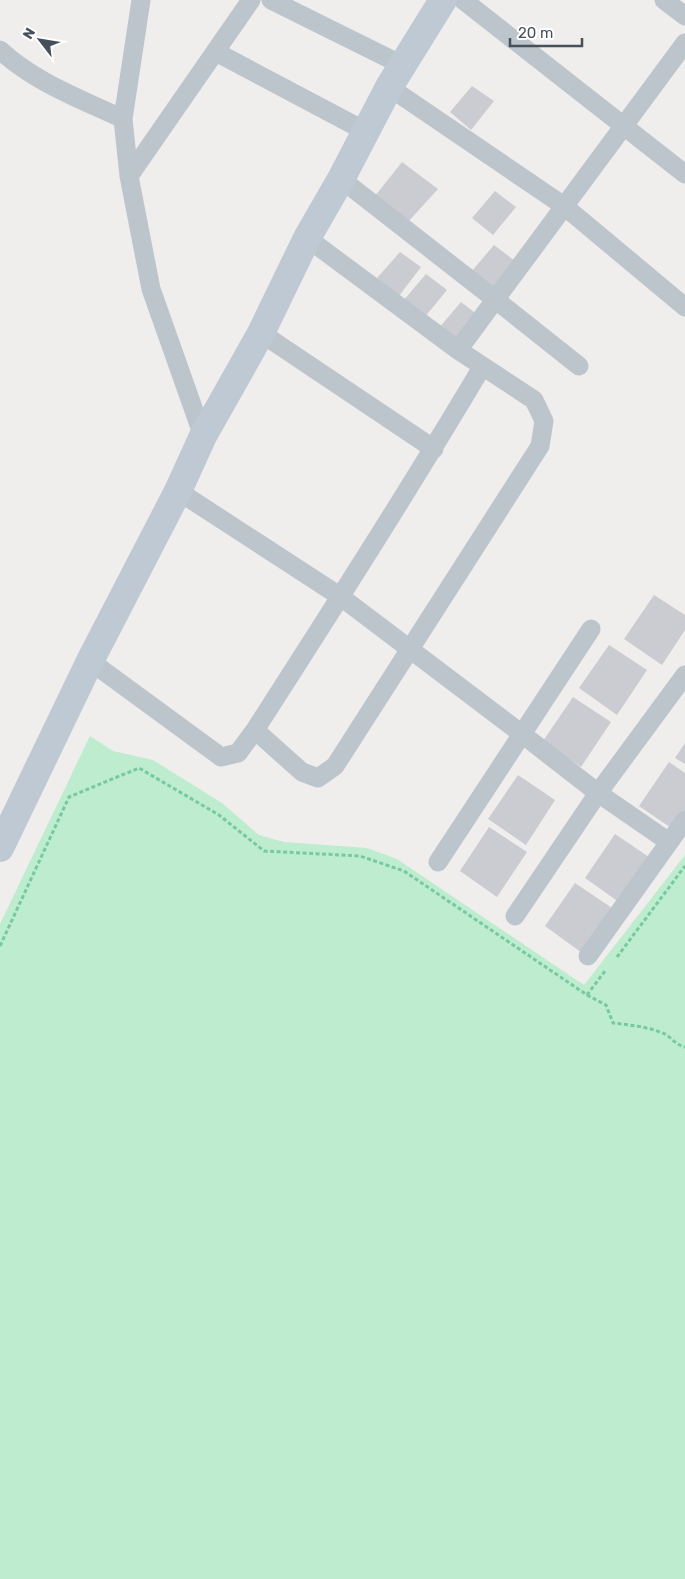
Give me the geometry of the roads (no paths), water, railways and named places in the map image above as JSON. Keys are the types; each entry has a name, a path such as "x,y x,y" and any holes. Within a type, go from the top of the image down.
{"street":[{"path":"141,0 123,119 129,176 151,289 203,436"},
{"path":"129,176 251,0"},
{"path":"271,0 396,76 564,206 685,307"},
{"path":"0,848 90,661 178,491 203,436 261,333 307,238 341,179 365,131 396,76 443,0"},
{"path":"462,0 685,174"},
{"path":"664,0 685,16"},
{"path":"458,350 685,43"},
{"path":"0,50 15,64 38,78 123,119"},
{"path":"216,52 365,131"},
{"path":"341,179 579,366"},
{"path":"254,730 302,772 318,778 336,766 540,446 544,421 534,400 458,350 307,238"},
{"path":"261,333 434,449"},
{"path":"90,661 221,757 238,752 341,597 434,449 482,367"},
{"path":"178,491 341,597 598,793 669,842"},
{"path":"438,862 591,629"},
{"path":"515,916 598,793 682,684"},
{"path":"588,956 685,820"}]}
